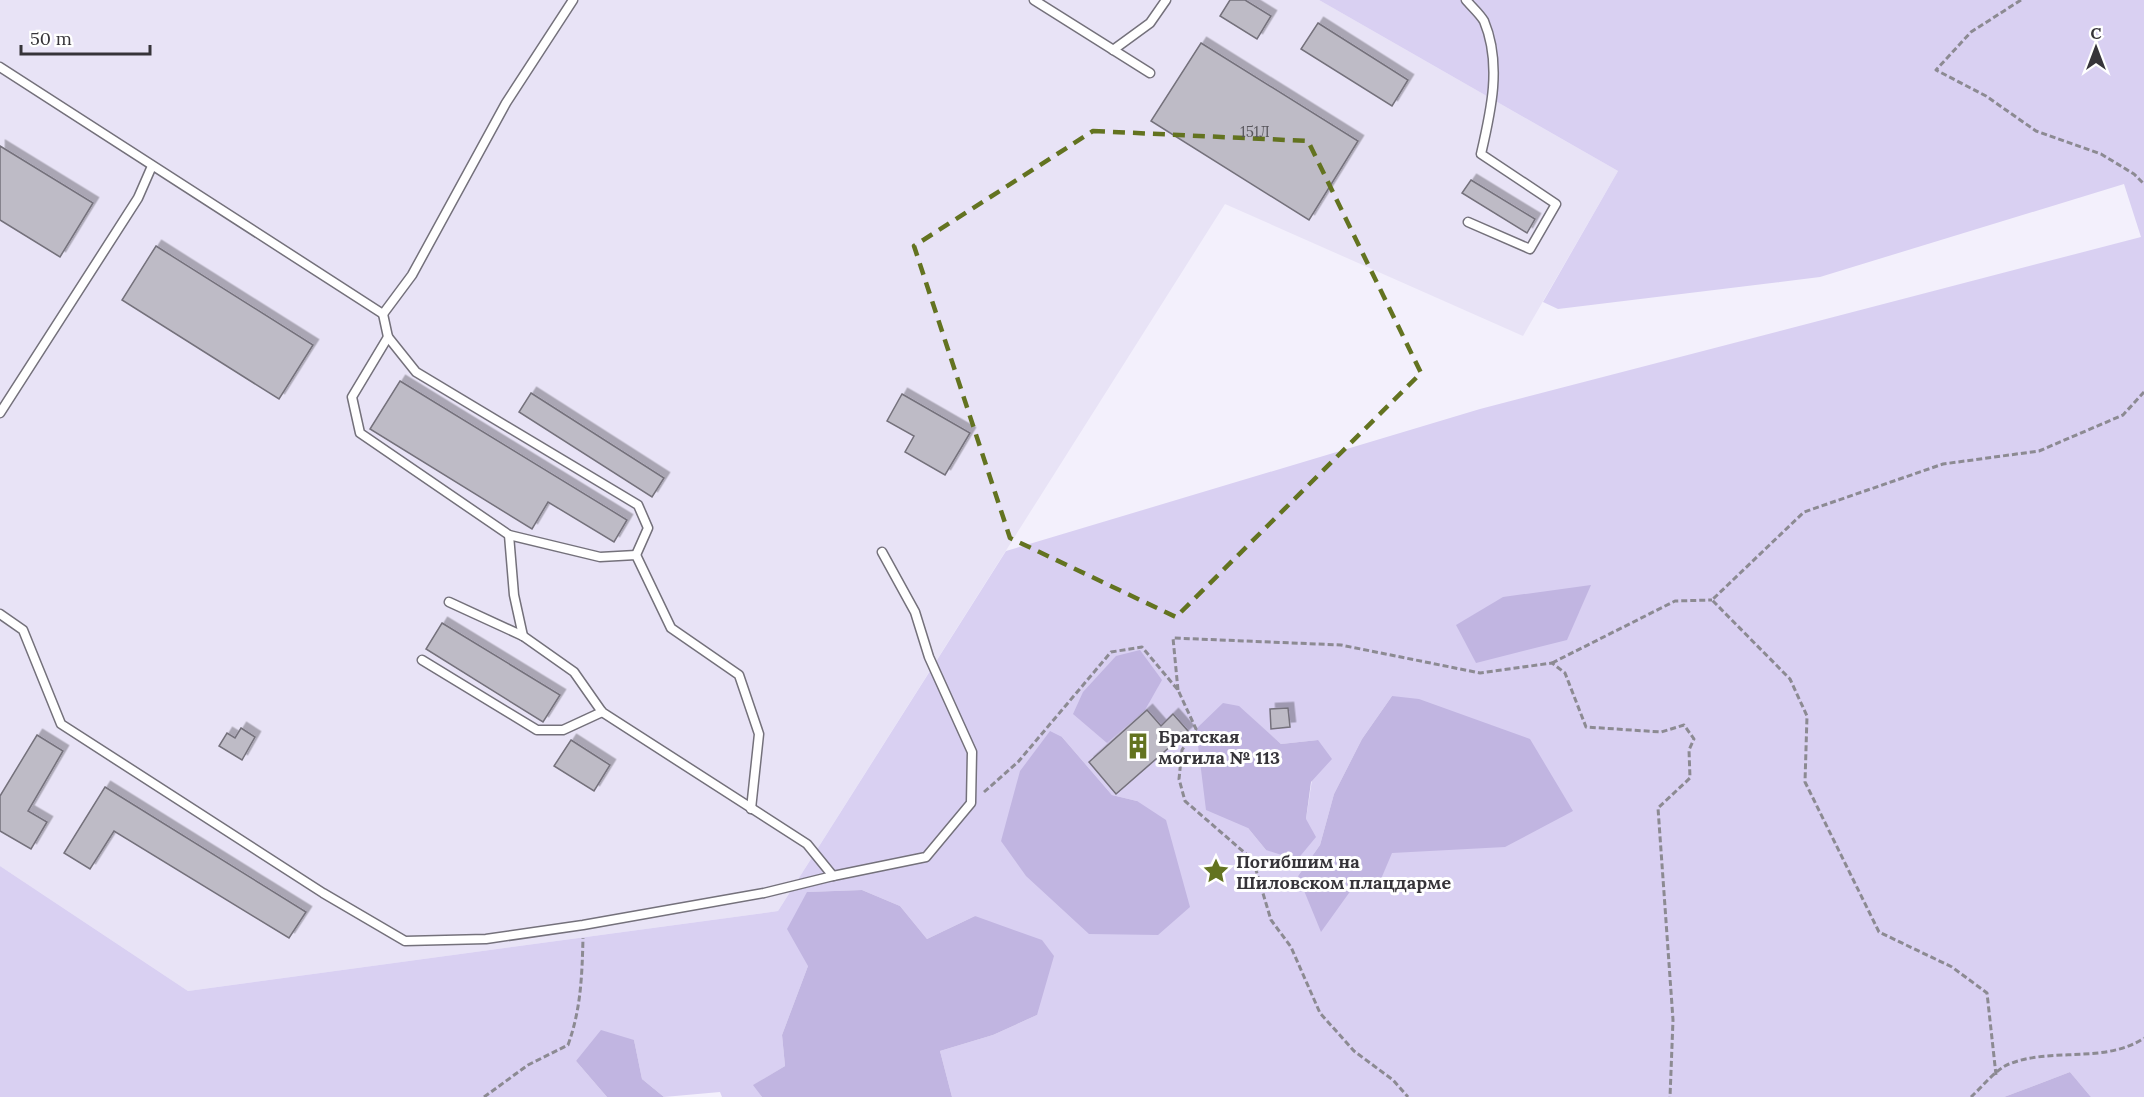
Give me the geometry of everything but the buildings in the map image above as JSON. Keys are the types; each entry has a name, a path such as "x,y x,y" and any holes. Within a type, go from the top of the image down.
{"lane":[{"path":"573,0 506,103 412,275 384,314 388,337 416,372 638,505 648,528 636,555 670,628 739,675 759,734 751,809"},
{"path":"1034,0 1150,73"},
{"path":"1113,50 1150,23 1166,0"},
{"path":"1466,0 1483,21 1493,61 1493,100 1481,154 1556,204 1530,249 1468,222"},
{"path":"0,67 384,314"},
{"path":"0,413 138,198 152,166"},
{"path":"388,337 352,397 360,433 509,535 600,557 636,555"},
{"path":"509,535 514,595 524,636"},
{"path":"0,614 23,630 61,724 323,893 405,941 486,939 583,925 764,893 926,857 971,803 972,752 929,657 915,612 882,552"},
{"path":"449,602 524,636 574,672 602,712 807,844 833,876"},
{"path":"422,660 537,730 563,730 602,712"}],"path":[{"path":"2021,0 1971,32 1936,70 1986,96 2036,131 2101,154 2134,174 2144,184"},
{"path":"1178,690 1173,638 1341,645 1480,673 1552,663 1675,601 1712,600 1804,512 1943,464 2039,451 2123,414 2144,392"},
{"path":"1712,600 1791,679 1807,716 1805,782 1879,932 1952,967 1987,993 1995,1075"},
{"path":"971,803 1018,762 1111,652 1142,646 1178,690 1196,729 1182,750 1179,779 1185,801 1253,860 1271,920 1291,947 1320,1013 1354,1051 1393,1080 1408,1097"},
{"path":"1552,663 1565,674 1586,727 1661,732 1684,724 1694,739 1689,750 1690,778 1658,808 1673,1020 1671,1097"},
{"path":"484,1097 528,1065 568,1045 578,1019 582,990 583,925"},
{"path":"1971,1097 2007,1064 2049,1055 2098,1053 2137,1043 2144,1038"}],"highlighted area":[{"path":"1093,131 1308,141 1421,373 1176,617 1010,538 914,246"}],"shaded area":[{"path":"0,0 1319,0 1618,171 1523,336 1225,204 778,911 188,991 0,866"},
{"path":"1319,0 2144,0 2144,1097 2091,1097 2070,1072 2004,1097 952,1097 940,1051 993,1035 1037,1015 975,916 927,939 900,906 862,890 807,892 808,966 782,1035 785,1066 754,1085 762,1097 722,1097 720,1092 664,1097 642,1079 634,1040 576,1061 607,1097 0,1097 0,866 188,991 778,911 1006,551 1480,409 2141,237 2124,184 1820,277 1558,309 1543,302 1618,171","holes":["1392,696 1391,853 1376,891 1298,876 1320,845 1334,794 1362,739","1239,707 1281,744 1318,740 1306,819 1266,850 1248,828","1062,737 1112,795 1137,801 1001,841"]},
{"path":"1591,585 1567,640 1476,663 1456,625 1503,597"},
{"path":"1140,650 1162,680 1145,710 1107,743 1073,714 1083,692 1116,656"},
{"path":"1392,696 1419,699 1530,739 1573,811 1505,847 1392,853 1376,891 1354,886 1321,932 1298,876 1320,845 1334,794 1362,739"},
{"path":"1223,703 1239,706 1281,744 1318,740 1332,759 1311,782 1306,819 1316,837 1297,860 1266,850 1248,828 1206,810 1196,729"},
{"path":"1050,731 1062,737 1112,795 1137,801 1166,820 1190,907 1158,935 1089,934 1026,876 1001,841 1020,771"},
{"path":"862,890 900,906 927,939 975,916 1042,940 1054,956 1037,1015 993,1035 940,1051 952,1097 762,1097 753,1085 785,1066 782,1035 808,966 787,929 807,892"},
{"path":"601,1030 634,1040 642,1079 664,1097 607,1097 576,1061"},
{"path":"2070,1072 2091,1097 2004,1097"}],"place":[{"name":"Братская могила № 113","path":"1138,746"},
{"name":"Погибшим на Шиловском плацдарме","path":"1216,871"}]}
